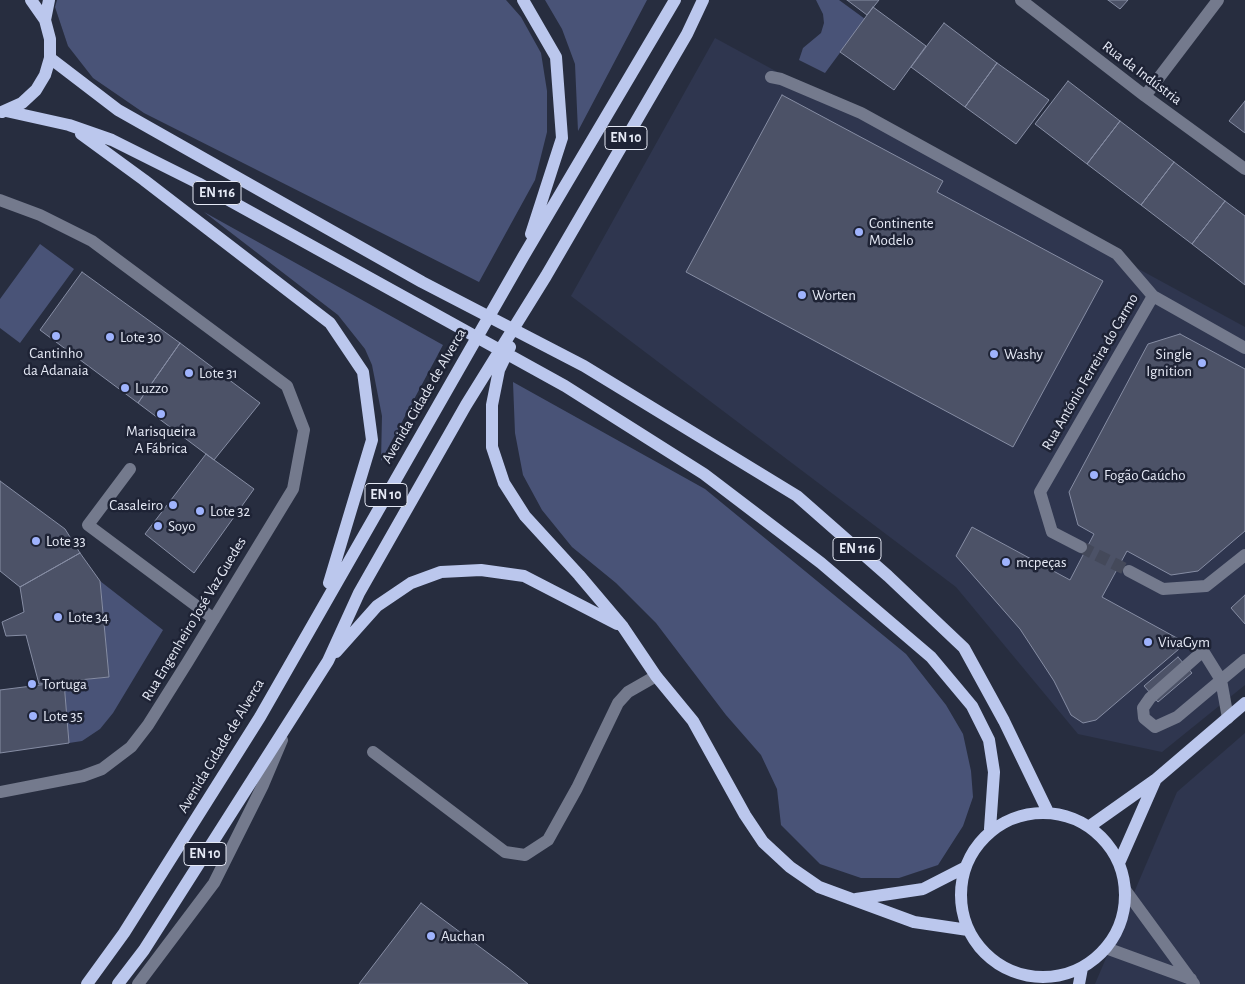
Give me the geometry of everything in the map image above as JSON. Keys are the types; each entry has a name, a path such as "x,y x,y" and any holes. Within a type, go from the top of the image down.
{"main road":[{"path":"3,112 22,103 36,90 45,75 50,58 50,39 45,20 31,0"},
{"path":"45,20 49,0"},
{"path":"523,0 556,57 562,138 523,257"},
{"name":"Avenida Cidade de Alverca","path":"87,984 124,933 260,717 523,257 675,0"},
{"name":"EN 10","path":"118,984 144,950 328,661 359,593 466,405 546,276 682,42 703,0"},
{"name":"EN 116","path":"50,58 118,110 422,282 584,366 797,496 888,576 964,648 1004,721 1048,812"},
{"name":"EN 116","path":"3,112 69,125 112,140 198,183 565,386 704,474 821,564 931,656 972,706 989,740 994,772 990,829"},
{"path":"69,125 144,180 330,323 363,372 372,440 322,606"},
{"path":"546,276 499,370 492,405 492,447 504,483 525,516 623,627 656,676 693,721 745,815 763,842 790,867 820,887 914,922 968,930"},
{"path":"328,661 377,606 411,583 441,572 481,570 524,576 623,627"},
{"path":"1090,826 1155,780 1245,703"},
{"path":"1119,863 1155,780"},
{"path":"1048,812 1070,817 1090,826 1104,839 1119,863 1126,891 1124,911 1118,931 1106,948 1082,968 1061,975 1021,979 998,964 981,949 968,930 962,910 960,889 964,868 973,851 990,829 1016,817 1048,812"},
{"path":"856,899 923,889 964,868"},
{"path":"1079,984 1082,968"}],"street":[{"name":"Rua da Indústria","path":"1021,0 1145,96 1245,169"},
{"path":"1145,96 1218,0"},
{"path":"771,77 782,79 861,113 1117,254 1153,296"},
{"name":"Rua Engenheiro José Vaz Guedes","path":"0,200 40,215 92,241 287,386 304,430 293,489 148,725 131,747 102,770 83,776 0,792"},
{"name":"Rua António Ferreira do Carmo","path":"1081,547 1052,532 1040,492 1153,296 1245,348"},
{"path":"130,469 88,525 214,619"},
{"path":"1129,571 1163,589 1206,586 1245,555"},
{"path":"1228,718 1221,680 1203,651 1150,698 1143,708 1144,718 1155,727 1177,716 1221,680 1245,660"},
{"path":"373,752 505,852 525,855 548,840 577,788 618,703 628,692 656,676"},
{"path":"138,984 214,883 263,785 289,723"},
{"path":"1126,891 1192,982"},
{"path":"1106,948 1192,982"}],"shaded area":[{"path":"57,0 506,0 521,17 541,53 547,91 547,132 535,180 479,282 144,113 93,78 68,46 55,7"},
{"path":"545,0 647,0 578,131 575,64 562,29"},
{"path":"816,0 839,0 865,19 825,73 799,60 803,48 821,33 824,23 823,14"},
{"path":"715,38 1245,327 1245,685 1162,752 1078,734 956,587 571,296"},
{"path":"204,212 443,345 381,461 382,416 372,365 365,349 338,315"},
{"path":"40,244 74,269 20,343 0,328 0,299"},
{"path":"513,382 705,489 906,654 946,705 963,734 971,771 973,797 963,826 938,865 899,878 861,878 820,864 781,825 777,789 761,755 726,715 656,623 616,583 572,547 542,510 523,475 515,433"},
{"path":"100,581 163,630 113,713 100,729 82,741 69,743 64,682 109,677"},
{"path":"1245,733 1245,984 1095,984 1177,792"}],"building":[{"path":"847,0 879,0 867,15"},
{"path":"1108,0 1128,0 1120,9"},
{"path":"873,7 926,46 894,90 840,52"},
{"path":"944,23 997,63 965,107 911,67"},
{"path":"997,63 1049,100 1016,144 965,107"},
{"path":"1068,81 1120,121 1087,164 1035,124"},
{"name":"Continente Modelo","path":"782,95 943,181 937,192 1103,281 1013,447 686,272"},
{"path":"1245,101 1245,133 1229,121"},
{"path":"1120,121 1174,162 1141,205 1087,164"},
{"path":"1174,162 1225,201 1192,244 1141,205"},
{"path":"1225,201 1245,216 1245,285 1192,244"},
{"name":"Lote 30","path":"82,272 180,343 138,403 40,330"},
{"path":"1180,334 1245,369 1245,531 1198,571 1171,575 1127,551 1102,597 1186,643 1096,720 1083,723 1071,715 1054,681 1020,629 956,556 972,527 1070,580 1094,534 1078,525 1069,492 1148,344"},
{"name":"Lote 31","path":"180,343 260,403 214,460 138,403"},
{"name":"Lote 32","path":"206,454 254,489 194,573 145,534"},
{"name":"Lote 33","path":"0,481 65,529 80,553 20,587 0,571"},
{"name":"Lote 34","path":"80,553 100,581 109,677 39,684 26,635 6,636 2,622 24,612 20,587"},
{"path":"1245,595 1245,624 1231,608"},
{"path":"1178,657 1192,673 1158,702 1144,686"},
{"name":"Lote 35","path":"64,682 69,743 0,753 0,690"},
{"name":"Auchan","path":"421,903 508,968 528,984 359,984"}],"tunnel":[{"path":"1081,547 1129,571"}],"place":[{"name":"Continente Modelo","path":"859,232"},
{"name":"Worten","path":"802,295"},
{"name":"Cantinho da Adanaia","path":"56,336"},
{"name":"Lote 30","path":"110,337"},
{"name":"Washy","path":"994,354"},
{"name":"Single Ignition","path":"1202,363"},
{"name":"Lote 31","path":"189,373"},
{"name":"Luzzo","path":"125,388"},
{"name":"Marisqueira A Fábrica","path":"161,414"},
{"name":"Fogão Gaúcho","path":"1094,475"},
{"name":"Casaleiro","path":"173,505"},
{"name":"Lote 32","path":"200,511"},
{"name":"Soyo","path":"158,526"},
{"name":"Lote 33","path":"36,541"},
{"name":"mcpeças","path":"1006,562"},
{"name":"Lote 34","path":"58,617"},
{"name":"VivaGym","path":"1148,642"},
{"name":"Tortuga","path":"32,684"},
{"name":"Lote 35","path":"33,716"},
{"name":"Auchan","path":"431,936"}]}
